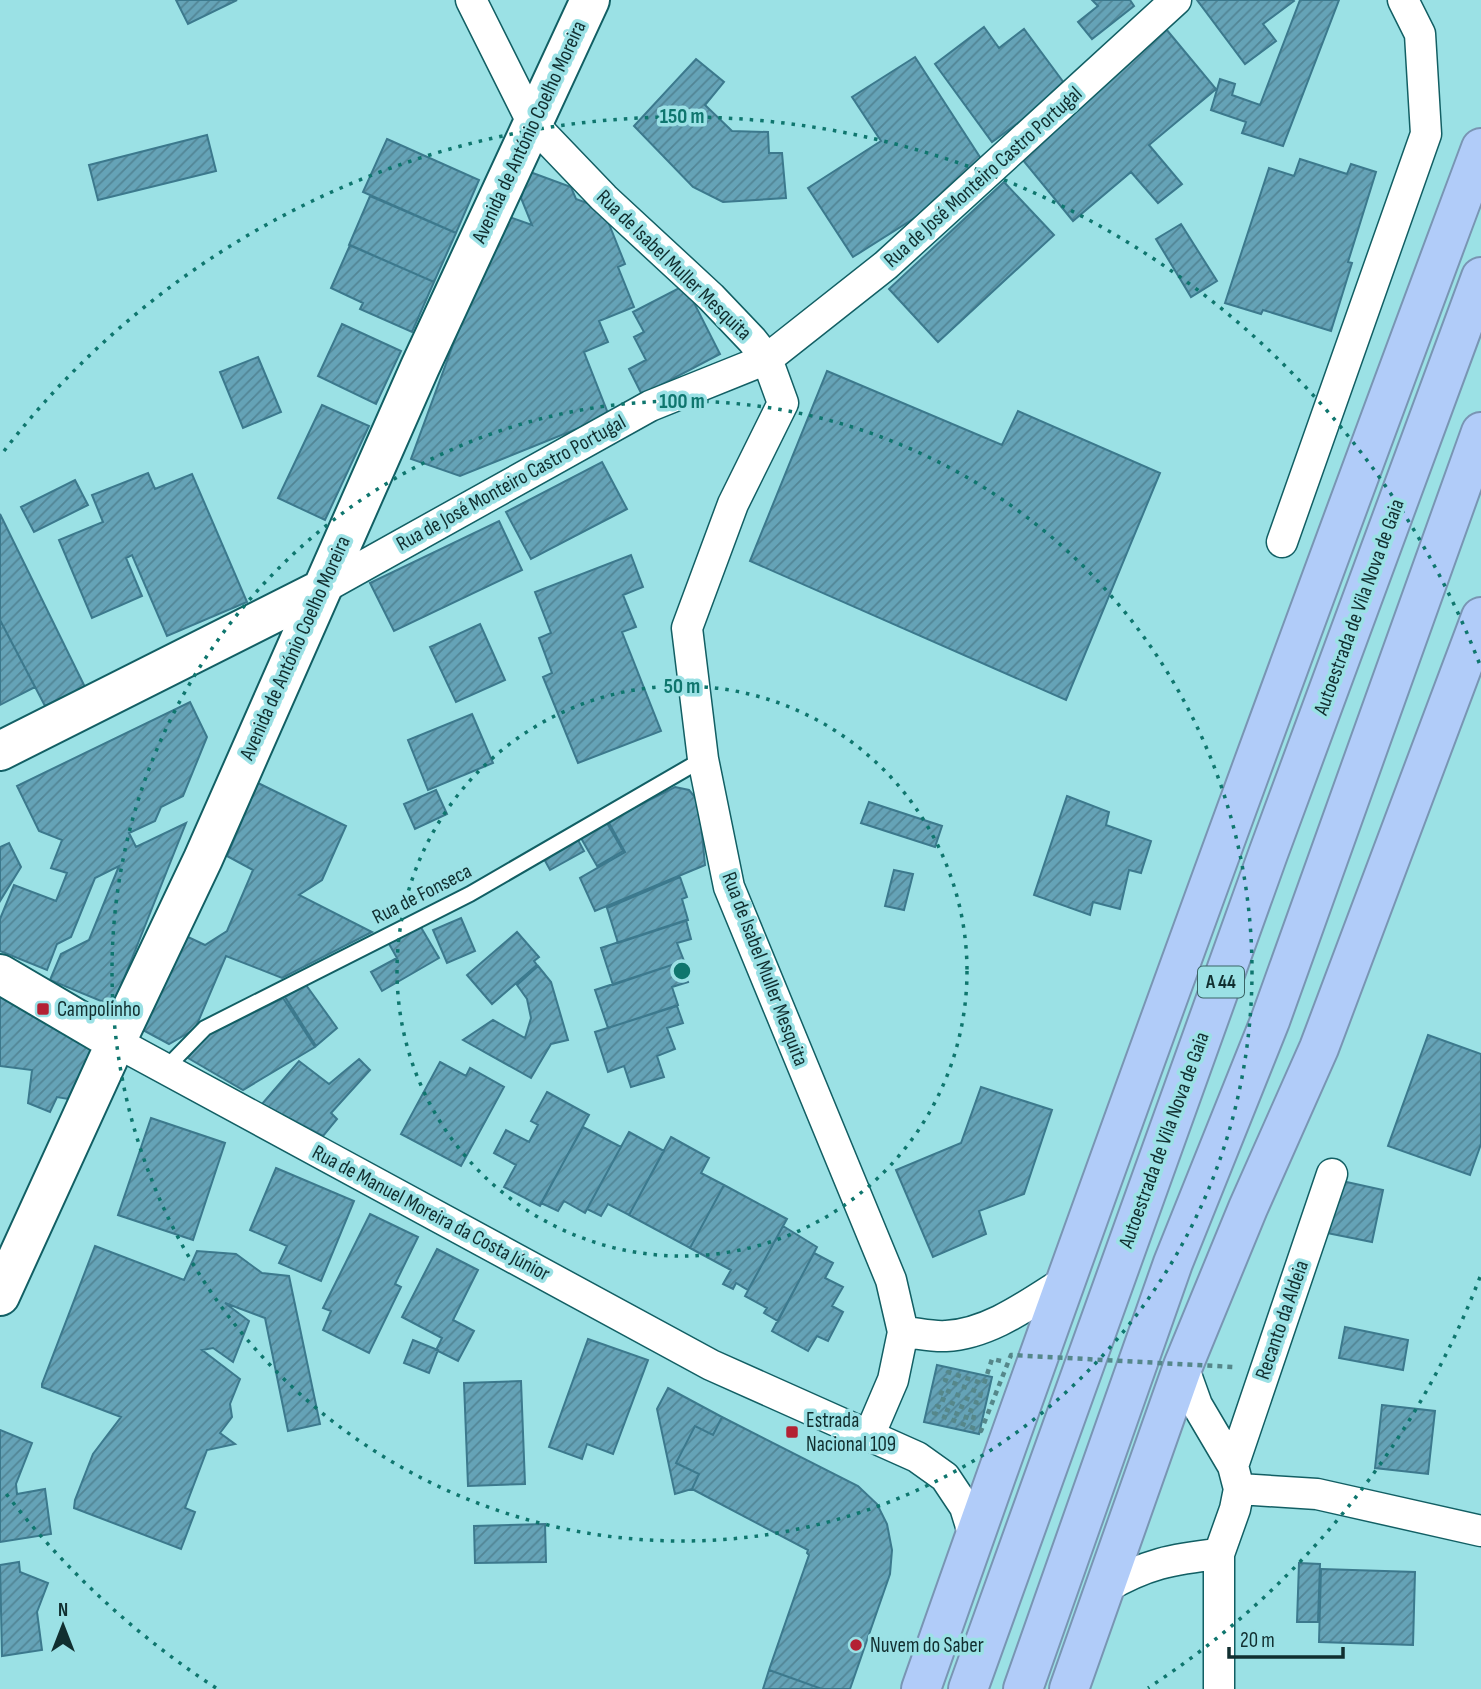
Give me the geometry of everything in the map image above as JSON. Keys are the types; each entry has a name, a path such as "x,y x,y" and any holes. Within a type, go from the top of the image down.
{"highway":[{"path":"921,1689 1064,1282 1481,148"},
{"name":"Autoestrada de Vila Nova de Gaia","path":"968,1689 1263,867 1481,277"},
{"path":"1023,1689 1173,1263 1270,1021 1470,482 1481,432"},
{"path":"1069,1689 1183,1366 1248,1208 1319,1048 1481,617"}],"main road":[{"name":"Avenida de António Coelho Moreira","path":"0,1296 203,859 420,367 590,0"},
{"name":"Rua de José Monteiro Castro Portugal","path":"0,751 320,590"},
{"name":"Rua de Manuel Moreira da Costa Júnior","path":"0,974 116,1042"}],"street":[{"name":"Rua de Isabel Muller Mesquita","path":"471,0 533,124 604,198 752,340 766,359 783,403 733,504 687,628 703,759 729,887 891,1280 903,1332"},
{"name":"Rua de José Monteiro Castro Portugal","path":"320,590 650,406 766,359 886,265 1176,0"},
{"path":"1282,542 1426,134 1420,34 1403,0"},
{"name":"Rua de Manuel Moreira da Costa Júnior","path":"116,1042 711,1365 917,1457 945,1477 965,1507 974,1536"},
{"name":"Recanto da Aldeia","path":"1219,1689 1219,1554 1235,1509 1236,1477 1332,1174"},
{"path":"869,1436 894,1380 903,1332 947,1336 984,1327 1020,1310 1064,1282"},
{"path":"1183,1366 1197,1405 1236,1477 1481,1531"},
{"path":"1105,1588 1133,1571 1176,1559 1219,1554"}],"lane":[{"name":"Rua de Fonseca","path":"165,1069 205,1028 470,894 703,759"}],"path":[{"path":"1001,1362 992,1359 984,1384 948,1372 945,1380 981,1393 978,1403 943,1389 939,1398 975,1412 972,1420 937,1406 934,1413 981,1430 1011,1354 1234,1367"}],"building":[{"path":"176,0 237,0 188,24"},
{"path":"1092,0 1130,0 1134,6 1092,39 1078,22 1098,6"},
{"path":"1197,0 1294,1 1263,24 1276,41 1245,64"},
{"path":"1300,0 1339,0 1283,146 1242,133 1246,122 1211,110 1220,79 1235,84 1232,95 1260,105"},
{"path":"984,27 999,48 1024,29 1067,87 992,142 935,64"},
{"path":"1166,29 1216,89 1149,145 1182,184 1158,203 1131,172 1073,221 1017,153"},
{"path":"915,57 989,171 853,257 808,188 881,141 852,97"},
{"path":"696,59 724,82 705,105 732,131 768,132 769,153 782,153 786,198 723,202 693,187 634,126"},
{"path":"207,135 216,171 98,200 89,165"},
{"path":"387,139 479,180 456,233 363,192"},
{"path":"1300,159 1347,174 1351,164 1376,172 1348,262 1352,263 1331,331 1263,310 1261,314 1225,303 1269,168 1294,176"},
{"path":"530,172 571,187 576,199 603,209 625,264 618,267 634,307 599,321 608,342 584,352 609,416 460,476 411,459 501,214 532,225 521,198"},
{"path":"1004,182 1054,235 938,342 889,289"},
{"path":"370,196 456,233 434,282 349,245"},
{"path":"1181,224 1217,281 1191,297 1156,239"},
{"path":"350,245 434,282 412,332 360,309 363,303 331,288"},
{"path":"685,285 720,354 642,395 629,369 646,360 634,337 644,332 633,312"},
{"path":"342,324 401,351 376,404 318,376"},
{"path":"258,357 281,412 243,428 220,372"},
{"path":"827,371 1002,445 1018,411 1160,473 1066,700 750,561"},
{"path":"322,405 369,426 325,520 278,498"},
{"path":"602,462 627,509 531,559 506,512"},
{"path":"148,473 155,489 192,474 247,602 167,636 132,555 126,558 142,596 92,618 59,540 103,522 92,495"},
{"path":"75,480 88,505 34,532 21,507"},
{"path":"0,514 85,687 45,706 0,620"},
{"path":"499,521 522,570 394,631 370,583"},
{"path":"631,555 643,587 623,595 636,627 622,632 661,731 578,763 543,677 552,673 539,638 551,633 535,592"},
{"path":"0,620 35,687 0,705"},
{"path":"480,624 505,680 456,702 430,647"},
{"path":"190,702 207,737 183,796 161,807 155,821 129,833 136,847 186,823 113,1006 50,980 61,954 89,940 119,866 95,878 71,937 57,944 47,970 0,951 0,919 14,885 56,901 67,873 51,868 62,840 39,831 17,786"},
{"path":"472,714 493,763 428,790 408,740"},
{"path":"258,783 346,826 322,880 299,895 372,932 282,978 226,956 195,1029 169,1044 141,1029 184,935 205,945 227,931 253,870 227,856"},
{"path":"675,787 689,790 699,802 705,865 595,911 580,878 625,852 608,821"},
{"path":"436,790 447,814 415,829 404,804"},
{"path":"1067,796 1109,812 1106,825 1151,841 1141,873 1129,870 1120,909 1093,902 1090,915 1034,895"},
{"path":"869,802 942,826 935,847 861,823"},
{"path":"607,823 623,851 597,866 581,838"},
{"path":"578,840 584,851 550,870 544,859"},
{"path":"9,843 21,867 0,901 0,847"},
{"path":"894,870 913,874 904,910 885,906"},
{"path":"680,877 687,897 682,899 688,920 618,943 607,908"},
{"path":"461,918 475,951 447,963 433,930"},
{"path":"686,920 691,939 677,943 684,961 613,985 601,948"},
{"path":"419,924 439,958 382,991 371,972 397,958 388,942"},
{"path":"517,932 539,957 534,961 537,965 492,1004 467,975"},
{"path":"681,962 688,982 672,987 678,1005 608,1028 595,990"},
{"path":"538,966 551,982 568,1040 551,1044 531,1078 463,1040 493,1020 525,1038 531,1018 527,999 517,985"},
{"path":"306,985 337,1028 316,1046 285,997"},
{"path":"0,990 96,1040 68,1099 57,1097 50,1112 28,1103 32,1070 0,1066"},
{"path":"283,998 315,1047 243,1090 188,1058 202,1038"},
{"path":"677,1006 683,1023 667,1028 675,1049 657,1056 664,1077 631,1087 624,1066 608,1072 595,1032"},
{"path":"1428,1035 1481,1054 1481,1144 1470,1175 1388,1146"},
{"path":"359,1059 370,1070 331,1113 337,1119 323,1136 262,1104 299,1061 329,1084"},
{"path":"440,1062 466,1076 470,1068 504,1087 461,1166 401,1134"},
{"path":"981,1087 1052,1110 1024,1194 979,1211 986,1234 933,1257 896,1170 961,1143"},
{"path":"547,1092 589,1115 540,1206 504,1187 516,1165 494,1153 506,1130 529,1142 538,1125 531,1121"},
{"path":"151,1118 225,1143 193,1240 118,1215"},
{"path":"583,1127 621,1147 585,1213 564,1201 558,1211 541,1203"},
{"path":"629,1132 664,1151 629,1215 608,1204 601,1216 587,1209"},
{"path":"671,1137 709,1158 701,1173 724,1185 690,1248 629,1215"},
{"path":"276,1168 354,1201 321,1281 279,1263 287,1246 250,1230"},
{"path":"1333,1179 1383,1190 1372,1242 1322,1232"},
{"path":"724,1185 787,1219 748,1290 736,1283 733,1289 723,1284 731,1270 690,1248"},
{"path":"370,1214 418,1237 395,1284 401,1287 369,1353 323,1330 331,1311 323,1308"},
{"path":"783,1226 817,1247 778,1321 764,1313 767,1308 745,1296"},
{"path":"95,1246 184,1280 197,1251 236,1254 262,1273 289,1276 320,1424 288,1431 265,1318 225,1303 249,1321 233,1362 213,1348 202,1350 240,1379 230,1404 232,1417 220,1433 235,1444 207,1450 185,1508 195,1512 181,1549 74,1508 93,1454 121,1417 42,1387 42,1384"},
{"path":"437,1249 478,1270 453,1320 474,1331 458,1361 436,1350 442,1338 402,1317"},
{"path":"814,1253 833,1263 825,1278 843,1287 832,1306 843,1312 828,1341 817,1336 808,1351 772,1331"},
{"path":"1345,1327 1408,1340 1403,1370 1339,1358"},
{"path":"588,1339 648,1360 613,1454 587,1444 582,1459 549,1447"},
{"path":"413,1340 438,1350 429,1373 404,1363"},
{"path":"937,1365 992,1377 979,1434 924,1422"},
{"path":"521,1381 525,1484 468,1486 464,1383"},
{"path":"668,1388 722,1417 713,1435 695,1426 676,1463 699,1474 692,1489 675,1494 657,1409"},
{"path":"1382,1405 1435,1411 1428,1474 1375,1468"},
{"path":"722,1417 858,1486 877,1504 887,1524 892,1550 890,1574 850,1689 822,1689 769,1670 809,1555 808,1550 692,1489 699,1474 676,1463 695,1426 713,1435"},
{"path":"0,1430 32,1443 16,1484 17,1494 45,1489 51,1534 0,1542"},
{"path":"545,1524 546,1562 475,1563 474,1526"},
{"path":"19,1562 20,1572 48,1583 37,1612 42,1650 2,1656 0,1565"},
{"path":"1299,1563 1320,1564 1318,1622 1297,1622"},
{"path":"1321,1569 1415,1572 1413,1645 1319,1642"},
{"path":"769,1670 822,1689 763,1689"}],"place":[{"name":"Campolinho","path":"43,1009"},
{"name":"Estrada Nacional 109","path":"792,1432"},
{"name":"Nuvem do Saber","path":"856,1645"}]}
